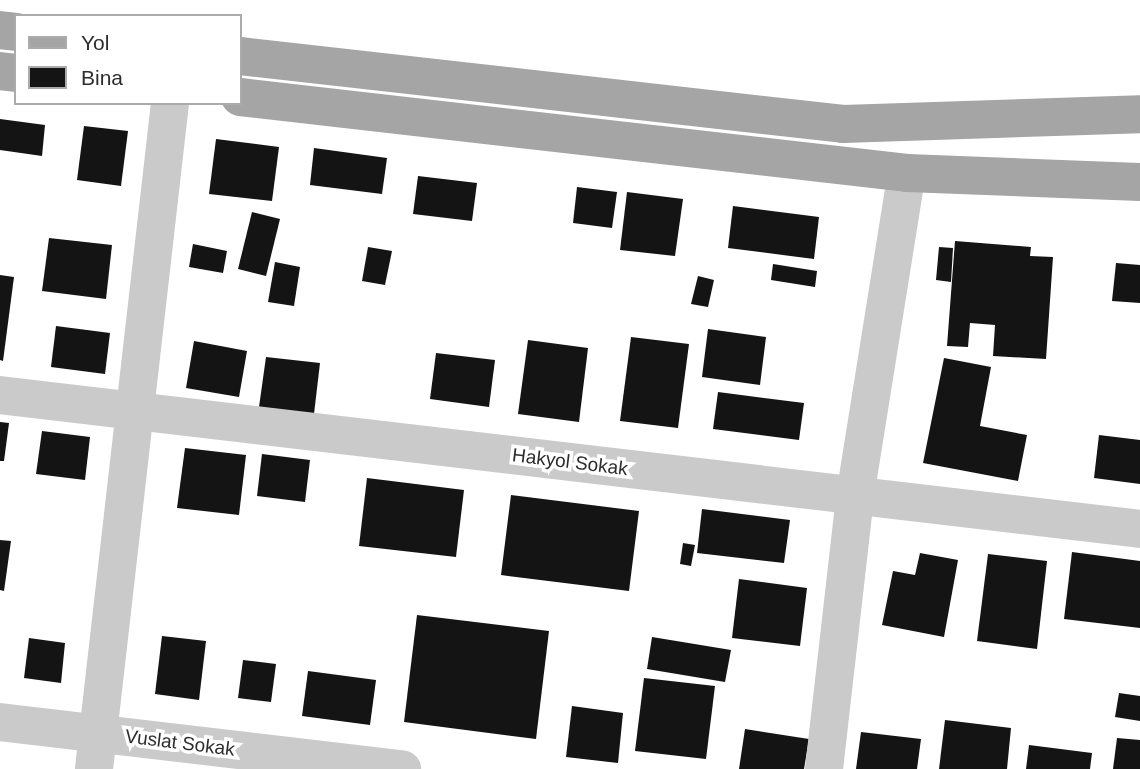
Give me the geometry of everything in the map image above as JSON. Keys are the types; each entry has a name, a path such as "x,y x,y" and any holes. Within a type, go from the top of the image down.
{"main road":[{"path":"242,56 843,124 1140,114"},
{"path":"242,97 907,173 1140,182"}],"street":[{"path":"96,751 170,105"},
{"path":"824,769 855,496 907,173"},
{"name":"Hakyol Sokak","path":"0,395 1140,529"},
{"name":"Vuslat Sokak","path":"0,722 96,751 402,769"}],"building":[{"path":"0,119 45,125 42,156 0,150"},
{"path":"84,126 128,131 121,186 77,180"},
{"path":"216,139 279,147 272,201 209,194"},
{"path":"314,148 387,158 382,194 310,185"},
{"path":"418,176 477,183 472,221 413,214"},
{"path":"577,187 617,192 612,228 573,223"},
{"path":"627,192 683,199 675,256 620,250"},
{"path":"733,206 819,217 814,259 728,248"},
{"path":"252,212 280,219 266,276 238,269"},
{"path":"49,238 112,245 106,299 42,291"},
{"path":"955,241 1031,247 1030,256 1053,257 1046,359 993,356 995,325 970,323 968,347 947,346"},
{"path":"193,244 227,251 223,273 189,267"},
{"path":"368,247 392,251 385,285 362,281"},
{"path":"939,247 953,248 951,282 936,280"},
{"path":"275,262 300,267 294,306 268,302"},
{"path":"1116,263 1140,265 1140,303 1112,301"},
{"path":"773,264 817,271 815,287 771,280"},
{"path":"0,275 14,277 3,361 0,360"},
{"path":"698,276 714,280 708,307 691,304"},
{"path":"56,326 110,333 105,374 51,367"},
{"path":"708,329 766,337 760,385 702,377"},
{"path":"631,337 689,344 678,428 620,421"},
{"path":"528,340 588,348 579,422 518,414"},
{"path":"194,341 247,351 239,397 186,388"},
{"path":"436,353 495,360 489,407 430,399"},
{"path":"266,357 320,363 314,414 259,407"},
{"path":"944,358 991,367 980,426 1027,435 1018,481 923,463"},
{"path":"718,392 804,403 799,440 713,429"},
{"path":"0,422 9,423 4,461 0,461"},
{"path":"42,431 90,437 85,480 36,474"},
{"path":"1099,435 1140,440 1140,484 1094,478"},
{"path":"185,448 246,455 239,515 177,508"},
{"path":"262,454 310,460 305,502 257,496"},
{"path":"367,478 464,490 456,557 359,546"},
{"path":"511,495 639,511 629,591 501,575"},
{"path":"702,509 790,520 784,563 697,553"},
{"path":"0,540 11,541 4,591 0,590"},
{"path":"683,543 695,545 691,566 680,564"},
{"path":"1072,552 1140,561 1140,628 1064,619"},
{"path":"920,553 958,560 944,637 882,625 893,571 915,575"},
{"path":"988,554 1047,561 1037,649 977,641"},
{"path":"739,579 807,588 800,646 732,638"},
{"path":"417,615 549,631 536,739 404,722"},
{"path":"162,636 206,641 199,700 155,694"},
{"path":"652,637 731,650 725,682 647,669"},
{"path":"29,638 65,643 61,683 24,678"},
{"path":"243,660 276,664 271,702 238,698"},
{"path":"308,671 376,680 370,725 302,716"},
{"path":"644,678 715,686 706,759 635,751"},
{"path":"1119,693 1140,696 1140,721 1115,717"},
{"path":"572,706 623,713 618,763 566,757"},
{"path":"945,720 1011,728 1007,769 939,769"},
{"path":"745,729 809,739 804,769 739,769"},
{"path":"861,732 921,739 917,769 856,769"},
{"path":"1117,738 1140,740 1140,769 1113,769"},
{"path":"1029,745 1092,753 1090,769 1026,769"}]}
